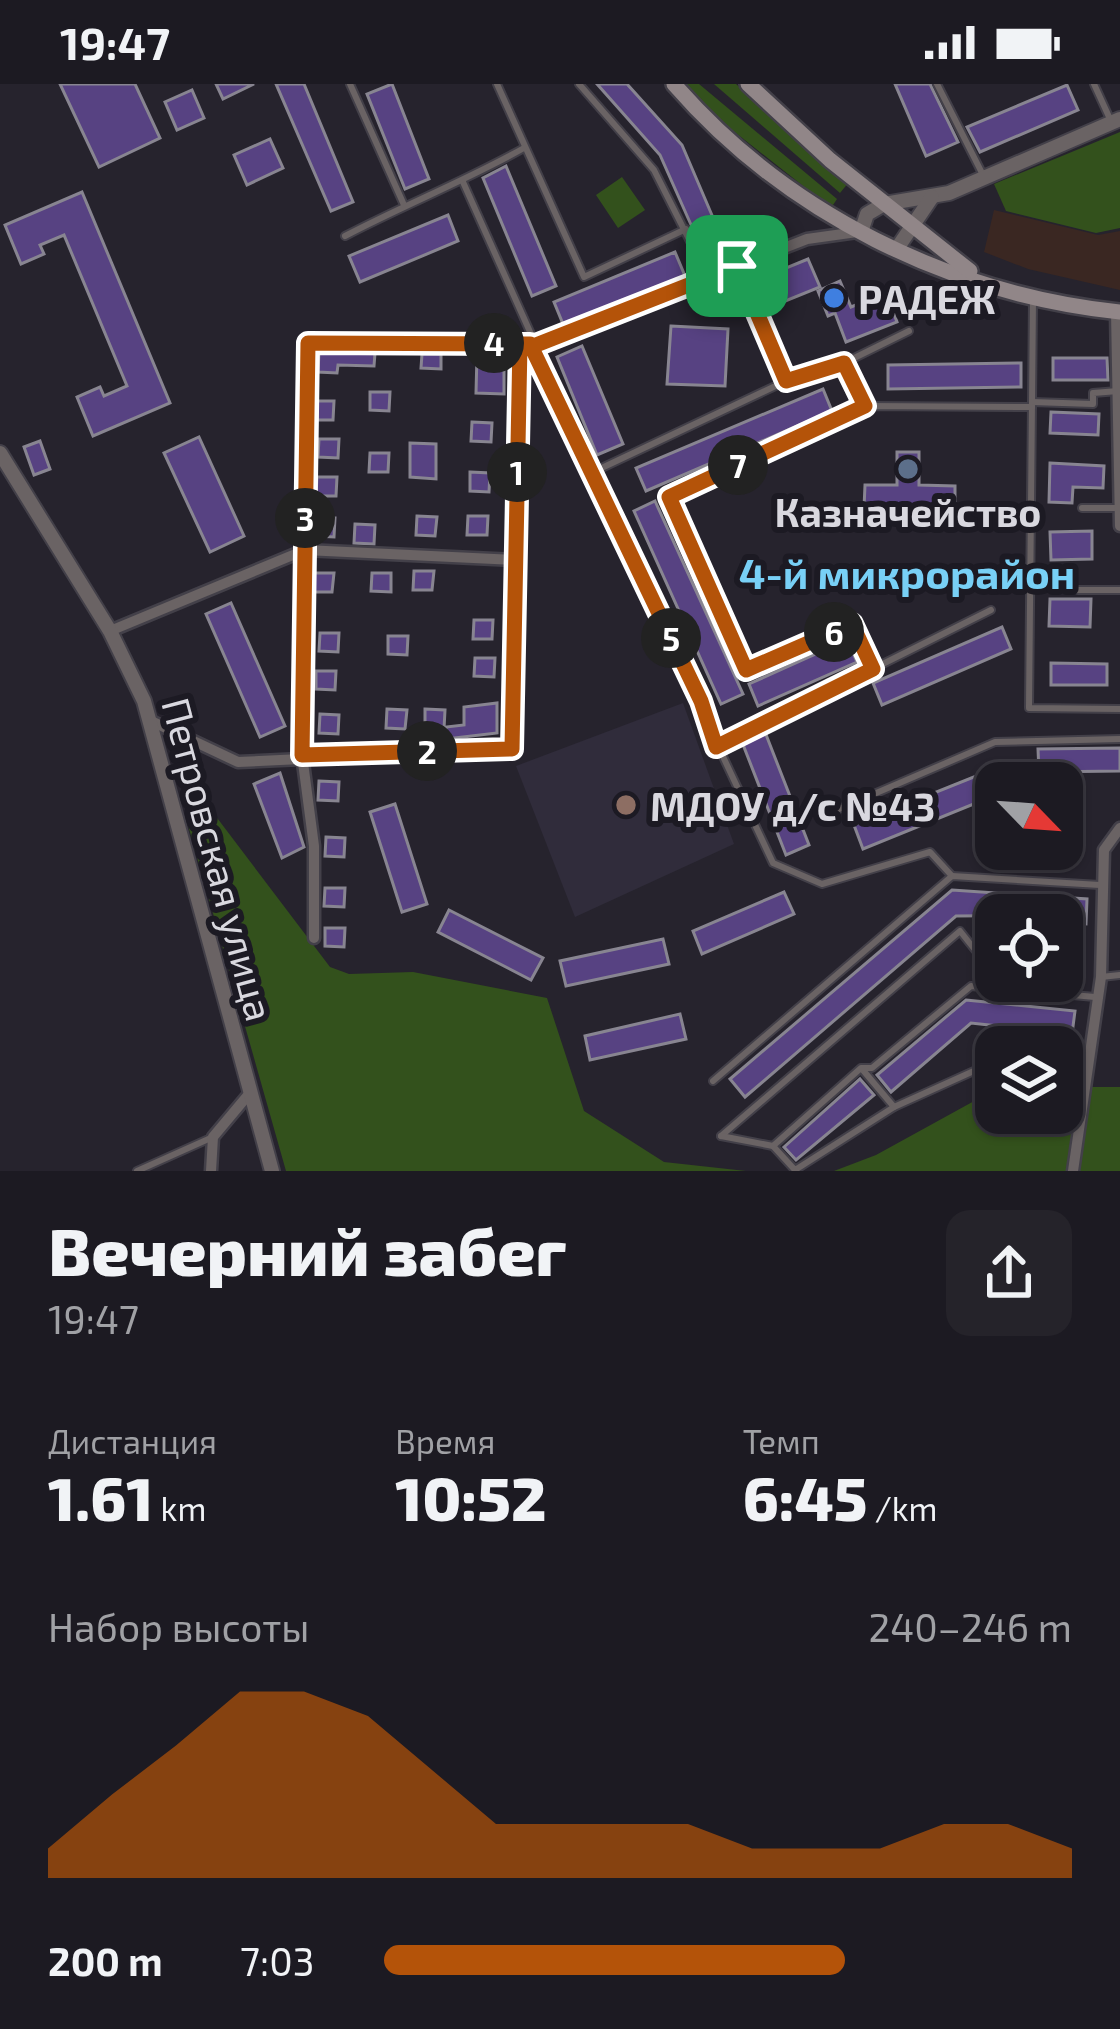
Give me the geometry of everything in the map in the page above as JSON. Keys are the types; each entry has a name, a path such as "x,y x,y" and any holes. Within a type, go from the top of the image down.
{"main road":[{"path":"674,84 794,192 896,250 1033,297 1118,312"},
{"path":"748,84 884,204 984,280"}],"street":[{"path":"314,938 314,846 302,755 308,343 528,344 821,236 861,232 867,214 884,204 932,197 1116,121"},
{"path":"896,250 932,197"},
{"path":"1118,312 1120,526"},
{"path":"149,720 238,762 302,755 512,749 528,344"},
{"name":"Петровская улица","path":"0,453 110,631 149,720 272,1171"},
{"path":"110,631 305,550 516,560"},
{"path":"1072,1171 1099,997 1104,850 1120,828"},
{"path":"208,1169 213,1137 249,1094"}],"lane":[{"path":"350,84 404,205"},
{"path":"497,84 584,277 686,230"},
{"path":"579,84 654,170 708,277"},
{"path":"938,84 985,178"},
{"path":"944,96 950,84"},
{"path":"1094,84 1116,121"},
{"path":"345,236 524,148"},
{"path":"463,182 528,344 701,701 716,747 773,863 821,884 930,852 952,876"},
{"path":"737,266 786,381"},
{"path":"1033,297 1029,708 1120,710"},
{"path":"591,473 786,381 844,363 909,331"},
{"path":"844,363 865,406"},
{"path":"873,669 852,624 746,670 669,497 865,406 1093,404 1094,393 1118,391"},
{"path":"1082,508 1120,508"},
{"path":"1078,590 1120,590"},
{"path":"716,747 991,610"},
{"path":"832,812 995,742 1120,739"},
{"path":"1104,850 1120,851"},
{"path":"712,1081 952,876 1100,885"},
{"path":"975,950 960,931 721,1136 773,1146 795,1170 894,1107 975,1070"},
{"path":"1101,976 1120,975"},
{"path":"773,1146 861,1068 872,1067 975,985"},
{"path":"1083,994 1099,997"},
{"path":"1083,1053 1093,1052"},
{"path":"861,1068 894,1107"},
{"path":"137,1171 213,1137"}],"shaded area":[{"path":"994,210 1098,235 1120,231 1120,290 1028,269 984,252"},
{"name":"МДОУ д/с №43","path":"683,703 734,844 575,917 516,766"}],"green space":[{"path":"684,84 699,84 837,199 831,208 727,126"},
{"path":"714,84 736,84 849,182 840,193"},
{"path":"1120,132 1120,228 1096,233 1006,211 994,184"},
{"path":"622,177 645,210 618,228 596,195"},
{"path":"202,798 330,967 349,974 413,972 547,998 584,1111 664,1162 746,1171 286,1171 186,818"},
{"path":"1083,1087 1120,1087 1120,1171 834,1171 876,1155 975,1101 975,1134 1083,1134"}],"building":[{"path":"60,84 135,84 160,138 99,167"},
{"path":"216,84 254,84 223,99"},
{"path":"276,84 304,84 353,202 331,211"},
{"path":"392,84 429,179 405,189 367,94"},
{"path":"597,84 627,84 682,145 720,234 700,245 660,155"},
{"path":"895,84 930,84 958,142 926,156"},
{"path":"1067,85 1078,110 980,152 967,127"},
{"path":"192,90 204,118 177,130 165,102"},
{"path":"270,139 283,168 247,185 234,155"},
{"path":"506,166 556,286 532,296 483,178"},
{"path":"82,192 170,403 93,436 77,397 100,387 104,396 127,386 64,235 40,245 44,254 21,264 5,225"},
{"path":"448,215 458,241 360,282 349,256"},
{"path":"675,252 685,276 563,324 554,302"},
{"path":"808,259 820,287 768,308 757,280"},
{"path":"840,281 851,307 886,293 897,322 846,342 835,313 828,316 818,291"},
{"path":"671,326 728,329 725,386 667,384"},
{"path":"582,346 623,444 597,455 557,357"},
{"path":"319,353 375,353 374,366 338,365 337,373 318,372"},
{"path":"422,354 441,354 441,369 421,368"},
{"path":"477,354 504,354 504,394 476,393"},
{"path":"1053,358 1107,358 1108,380 1053,380"},
{"path":"1021,363 1021,387 888,389 888,365"},
{"path":"823,389 832,411 646,491 636,468"},
{"path":"370,392 390,392 389,411 370,410"},
{"path":"317,401 334,401 333,420 317,420"},
{"path":"1051,412 1099,414 1098,435 1050,433"},
{"path":"472,422 492,423 491,442 471,441"},
{"path":"199,437 244,536 210,552 164,453"},
{"path":"319,439 339,439 338,458 318,457"},
{"path":"40,441 50,469 34,475 24,447"},
{"path":"410,443 436,444 436,479 410,477"},
{"name":"Казначейство","path":"897,452 919,452 919,485 955,486 955,508 864,508 865,485 897,485"},
{"path":"370,453 389,453 388,472 369,472"},
{"path":"1050,463 1104,466 1103,488 1073,487 1072,503 1049,502"},
{"path":"470,472 490,473 489,492 470,491"},
{"path":"317,477 337,477 336,496 316,496"},
{"path":"655,501 743,694 721,704 634,511"},
{"path":"417,516 437,517 435,536 416,535"},
{"path":"468,516 488,516 487,535 467,535"},
{"path":"315,518 335,518 334,537 315,536"},
{"path":"355,524 375,525 374,544 354,543"},
{"path":"1092,531 1092,559 1051,560 1050,532"},
{"path":"414,571 434,571 432,590 413,590"},
{"path":"314,573 334,573 332,592 314,592"},
{"path":"372,573 391,573 391,592 371,591"},
{"path":"1050,599 1091,599 1090,627 1049,626"},
{"path":"231,603 285,726 260,737 206,614"},
{"path":"474,620 493,620 492,639 473,639"},
{"path":"1002,627 1011,649 882,705 873,683"},
{"path":"320,633 339,633 338,652 319,651"},
{"path":"388,636 408,636 407,655 388,654"},
{"path":"847,640 857,662 758,706 749,684"},
{"path":"475,658 495,658 494,677 474,676"},
{"path":"1051,663 1107,664 1107,685 1051,685"},
{"path":"316,671 336,671 335,690 316,689"},
{"path":"497,703 497,733 446,739 446,727 464,725 464,707"},
{"path":"387,709 407,710 405,729 386,728"},
{"path":"425,709 445,710 444,729 425,728"},
{"path":"320,714 339,715 338,734 319,733"},
{"path":"765,732 809,845 786,855 742,742"},
{"path":"1120,748 1120,771 1083,771 1083,762 1039,762 1038,749"},
{"path":"280,773 304,847 282,858 254,784"},
{"path":"975,776 975,804 863,849 854,825"},
{"path":"319,781 339,782 338,801 318,800"},
{"path":"395,804 427,904 402,912 370,812"},
{"path":"326,837 345,838 344,857 325,856"},
{"path":"325,888 345,888 344,907 324,906"},
{"path":"952,890 1012,894 975,894 975,916 956,916 745,1097 730,1079"},
{"path":"784,892 794,914 702,954 693,931"},
{"path":"449,910 543,958 531,980 438,932"},
{"path":"325,928 345,928 344,947 325,946"},
{"path":"663,939 669,964 566,986 560,961"},
{"path":"966,1000 1075,1011 1073,1026 971,1023 891,1092 877,1075"},
{"path":"680,1014 686,1039 590,1060 585,1036"},
{"path":"860,1079 874,1095 796,1160 784,1147"}],"place":[{"name":"РАДЕЖ","path":"834,298"},
{"name":"Казначейство","path":"908,469"},
{"name":"МДОУ д/с №43","path":"626,805"}],"district":[{"name":"4-й микрорайон","path":"907,572"}],"route":[{"path":"737,266 536,345 530,344 520,344 512,749 302,755 308,343 530,344 701,701 716,747 873,669 852,624 746,670 669,497 865,406 844,363 786,381 737,266"}]}
